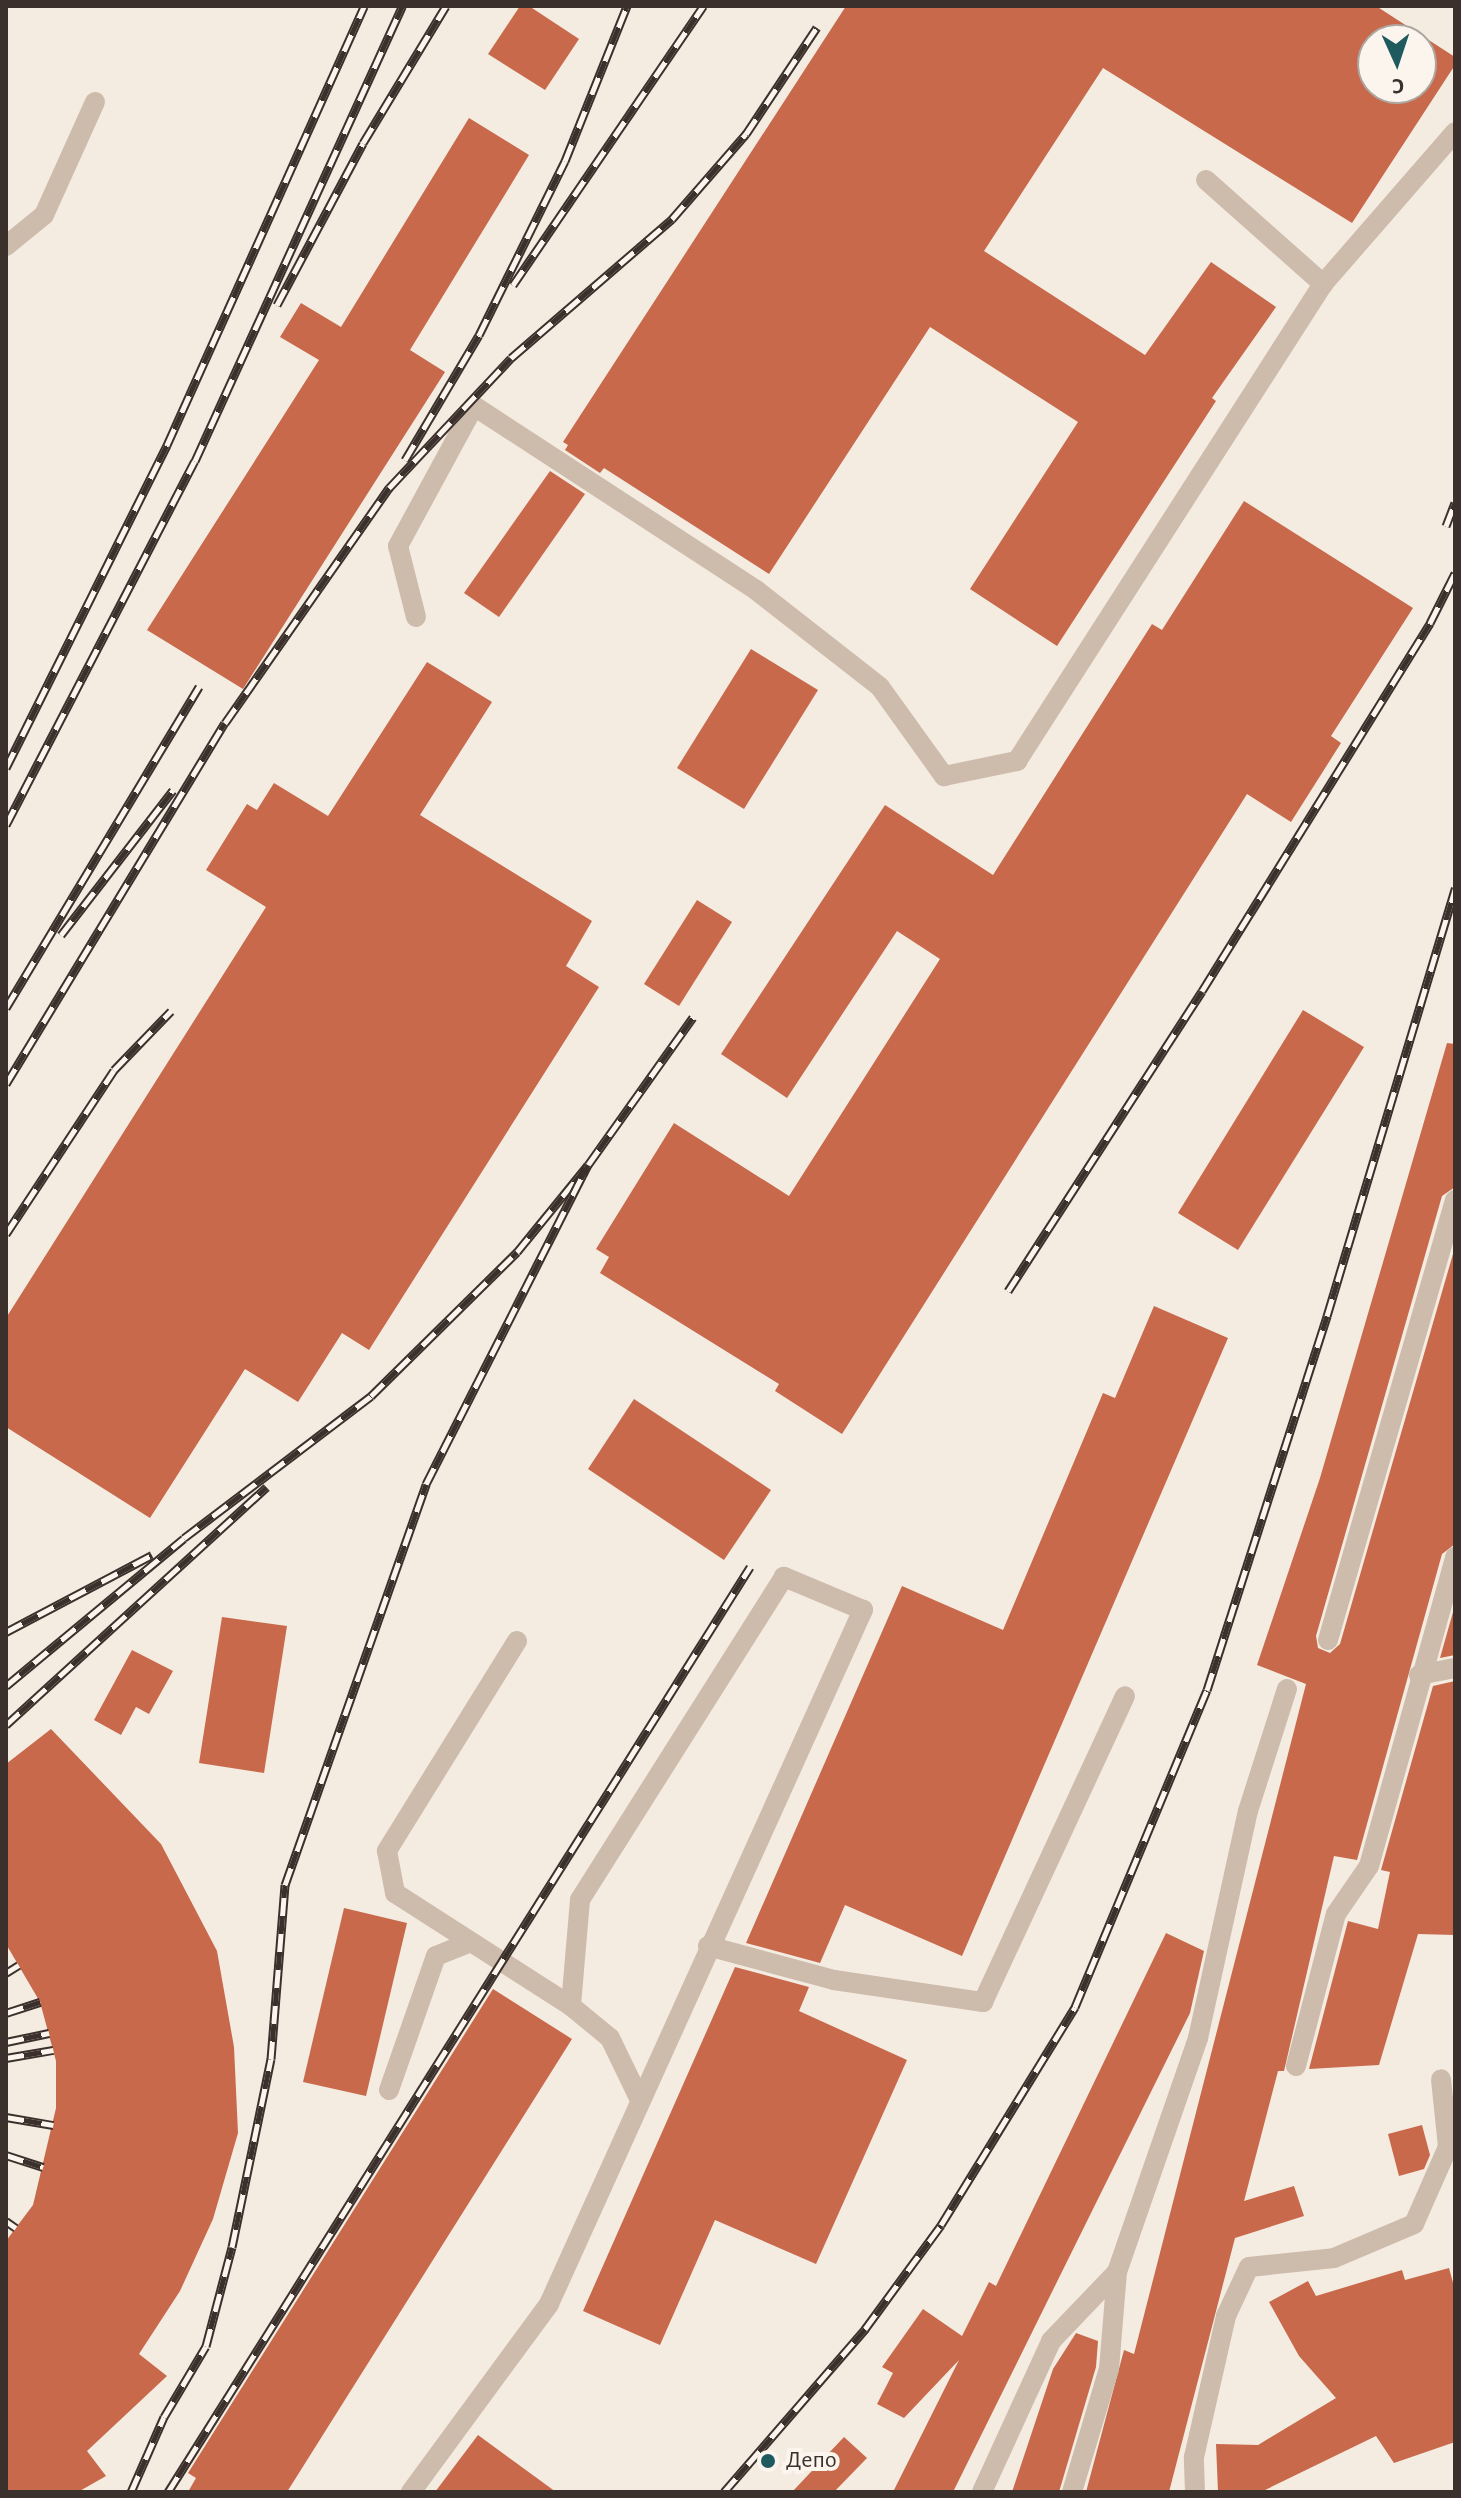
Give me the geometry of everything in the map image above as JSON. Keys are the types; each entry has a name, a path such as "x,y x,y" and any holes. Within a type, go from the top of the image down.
{"lane":[{"path":"6,246 44,215 95,102"},
{"path":"416,617 398,546 474,406 756,590 868,677 944,776 1017,761 1323,284 1455,132"},
{"path":"1206,180 1323,284"},
{"path":"1328,1640 1455,1200"},
{"path":"1296,2066 1336,1914 1369,1866 1419,1675 1455,1557"},
{"path":"411,2492 549,2304 708,1946 863,1610 784,1577 580,1900 571,2006"},
{"path":"517,1641 387,1851 395,1893 468,1943 571,2006 610,2038 640,2100"},
{"path":"1419,1675 1455,1668"},
{"path":"1072,2492 1109,2369 1117,2272 1198,2038 1248,1811 1287,1689"},
{"path":"708,1946 834,1980 983,2002 1125,1696"},
{"path":"389,2090 436,1956 468,1943"},
{"path":"1195,2492 1194,2457 1223,2330 1249,2267 1334,2258 1414,2224 1448,2147 1441,2079"},
{"path":"982,2492 1051,2341 1117,2272"}],"building":[{"path":"520,6 529,6 579,39 545,90 488,54"},
{"path":"846,6 1376,6 1404,24 1357,24 1357,104 1430,104 1352,223 1103,68 984,251 1145,355 1211,262 1276,307 1212,398 1216,401 1057,646 970,589 1078,422 930,327 769,574 604,468 600,473 565,450 568,445 563,442"},
{"path":"1437,45 1455,57 1455,65 1437,93"},
{"path":"469,118 529,155 410,350 445,372 243,689 147,630 319,360 280,337 301,303 341,327"},
{"path":"550,471 585,494 499,617 464,593"},
{"path":"1244,501 1413,608 1331,736 1341,743 1291,822 1247,794 842,1434 775,1391 779,1384 600,1273 609,1257 596,1249 674,1123 789,1196 940,959 897,931 787,1098 721,1054 885,805 993,875 1152,624 1162,630"},
{"path":"751,649 818,690 744,809 677,768"},
{"path":"427,662 492,702 420,815 592,921 566,966 599,987 369,1350 342,1333 298,1402 245,1369 150,1518 6,1427 6,1318 266,907 206,870 247,804 257,810 274,783 328,816"},
{"path":"697,900 732,922 679,1006 644,984"},
{"path":"1303,1010 1364,1047 1238,1250 1178,1213"},
{"path":"1447,1043 1455,1044 1455,1187 1442,1196 1316,1636 1318,1648 1330,1653 1340,1644 1455,1247 1455,1544 1442,1554 1357,1860 1334,1856 1284,2071 1278,2071 1244,2201 1294,2186 1304,2216 1235,2238 1169,2492 1086,2492 1124,2350 1134,2354 1306,1684 1257,1665 1320,1478"},
{"path":"1154,1306 1228,1338 962,1956 845,1905 820,1963 746,1943 902,1586 1003,1630 1103,1393 1115,1398"},
{"path":"634,1399 771,1490 724,1560 588,1469"},
{"path":"1455,1605 1455,1655 1440,1658"},
{"path":"222,1617 287,1626 264,1773 199,1763"},
{"path":"132,1650 173,1671 149,1714 136,1707 121,1735 94,1720"},
{"path":"1455,1681 1455,1935 1418,1934 1379,2065 1309,2069 1348,1921 1378,1929 1390,1872 1381,1870 1433,1686"},
{"path":"51,1729 161,1844 217,1951 234,2047 238,2133 213,2219 180,2291 139,2354 167,2376 87,2451 106,2476 78,2492 6,2492 6,2241 33,2205 56,2108 56,2061 40,2002 6,1944 6,1764"},
{"path":"344,1908 407,1923 366,2096 303,2082"},
{"path":"1166,1933 1204,1951 1190,2013 953,2492 893,2492 959,2360 904,2418 877,2404 893,2373 882,2367 923,2309 962,2336 989,2282 996,2286"},
{"path":"735,1967 809,1987 799,2011 907,2060 816,2264 715,2220 660,2345 583,2311"},
{"path":"493,1989 572,2039 287,2492 188,2492 196,2478 188,2473"},
{"path":"1422,2125 1430,2155 1424,2169 1399,2176 1388,2134"},
{"path":"1449,2268 1455,2290 1455,2442 1394,2463 1376,2436 1261,2492 1218,2492 1216,2444 1258,2445 1336,2398 1299,2356 1269,2302 1308,2281 1316,2296 1402,2270 1405,2280"},
{"path":"1076,2333 1098,2341 1096,2367 1059,2492 1012,2492 1053,2369"},
{"path":"478,2435 556,2492 435,2492"},
{"path":"844,2437 867,2458 834,2492 792,2492"}],"railway":[{"path":"6,768 167,445 364,6"},
{"path":"6,825 195,461 402,6"},
{"path":"277,305 363,143 446,6"},
{"path":"405,460 479,335 565,161 627,6"},
{"path":"513,285 703,6"},
{"path":"6,1084 225,723 389,488 511,358 672,219 746,134 817,27"},
{"path":"1446,526 1455,503"},
{"path":"1008,1291 1202,991 1430,623 1455,573"},
{"path":"6,1008 199,687"},
{"path":"61,935 173,790"},
{"path":"724,2492 865,2329 941,2225 1075,2007 1207,1690 1327,1316 1455,888"},
{"path":"6,1234 114,1070 171,1011"},
{"path":"6,1686 184,1538 371,1396 517,1252 588,1165 693,1017"},
{"path":"131,2492 164,2417 206,2346 232,2247 271,2059 285,1885 426,1484 588,1165"},
{"path":"6,1725 267,1487"},
{"path":"6,1632 152,1555"},
{"path":"168,2492 750,1567"},
{"path":"6,1973 19,1965"},
{"path":"6,2013 40,2002"},
{"path":"6,2042 49,2033"},
{"path":"6,2058 53,2050"},
{"path":"6,2117 53,2125"},
{"path":"6,2155 43,2167"},
{"path":"6,2221 16,2228"}],"place":[{"name":"Депо","path":"768,2461"}]}
